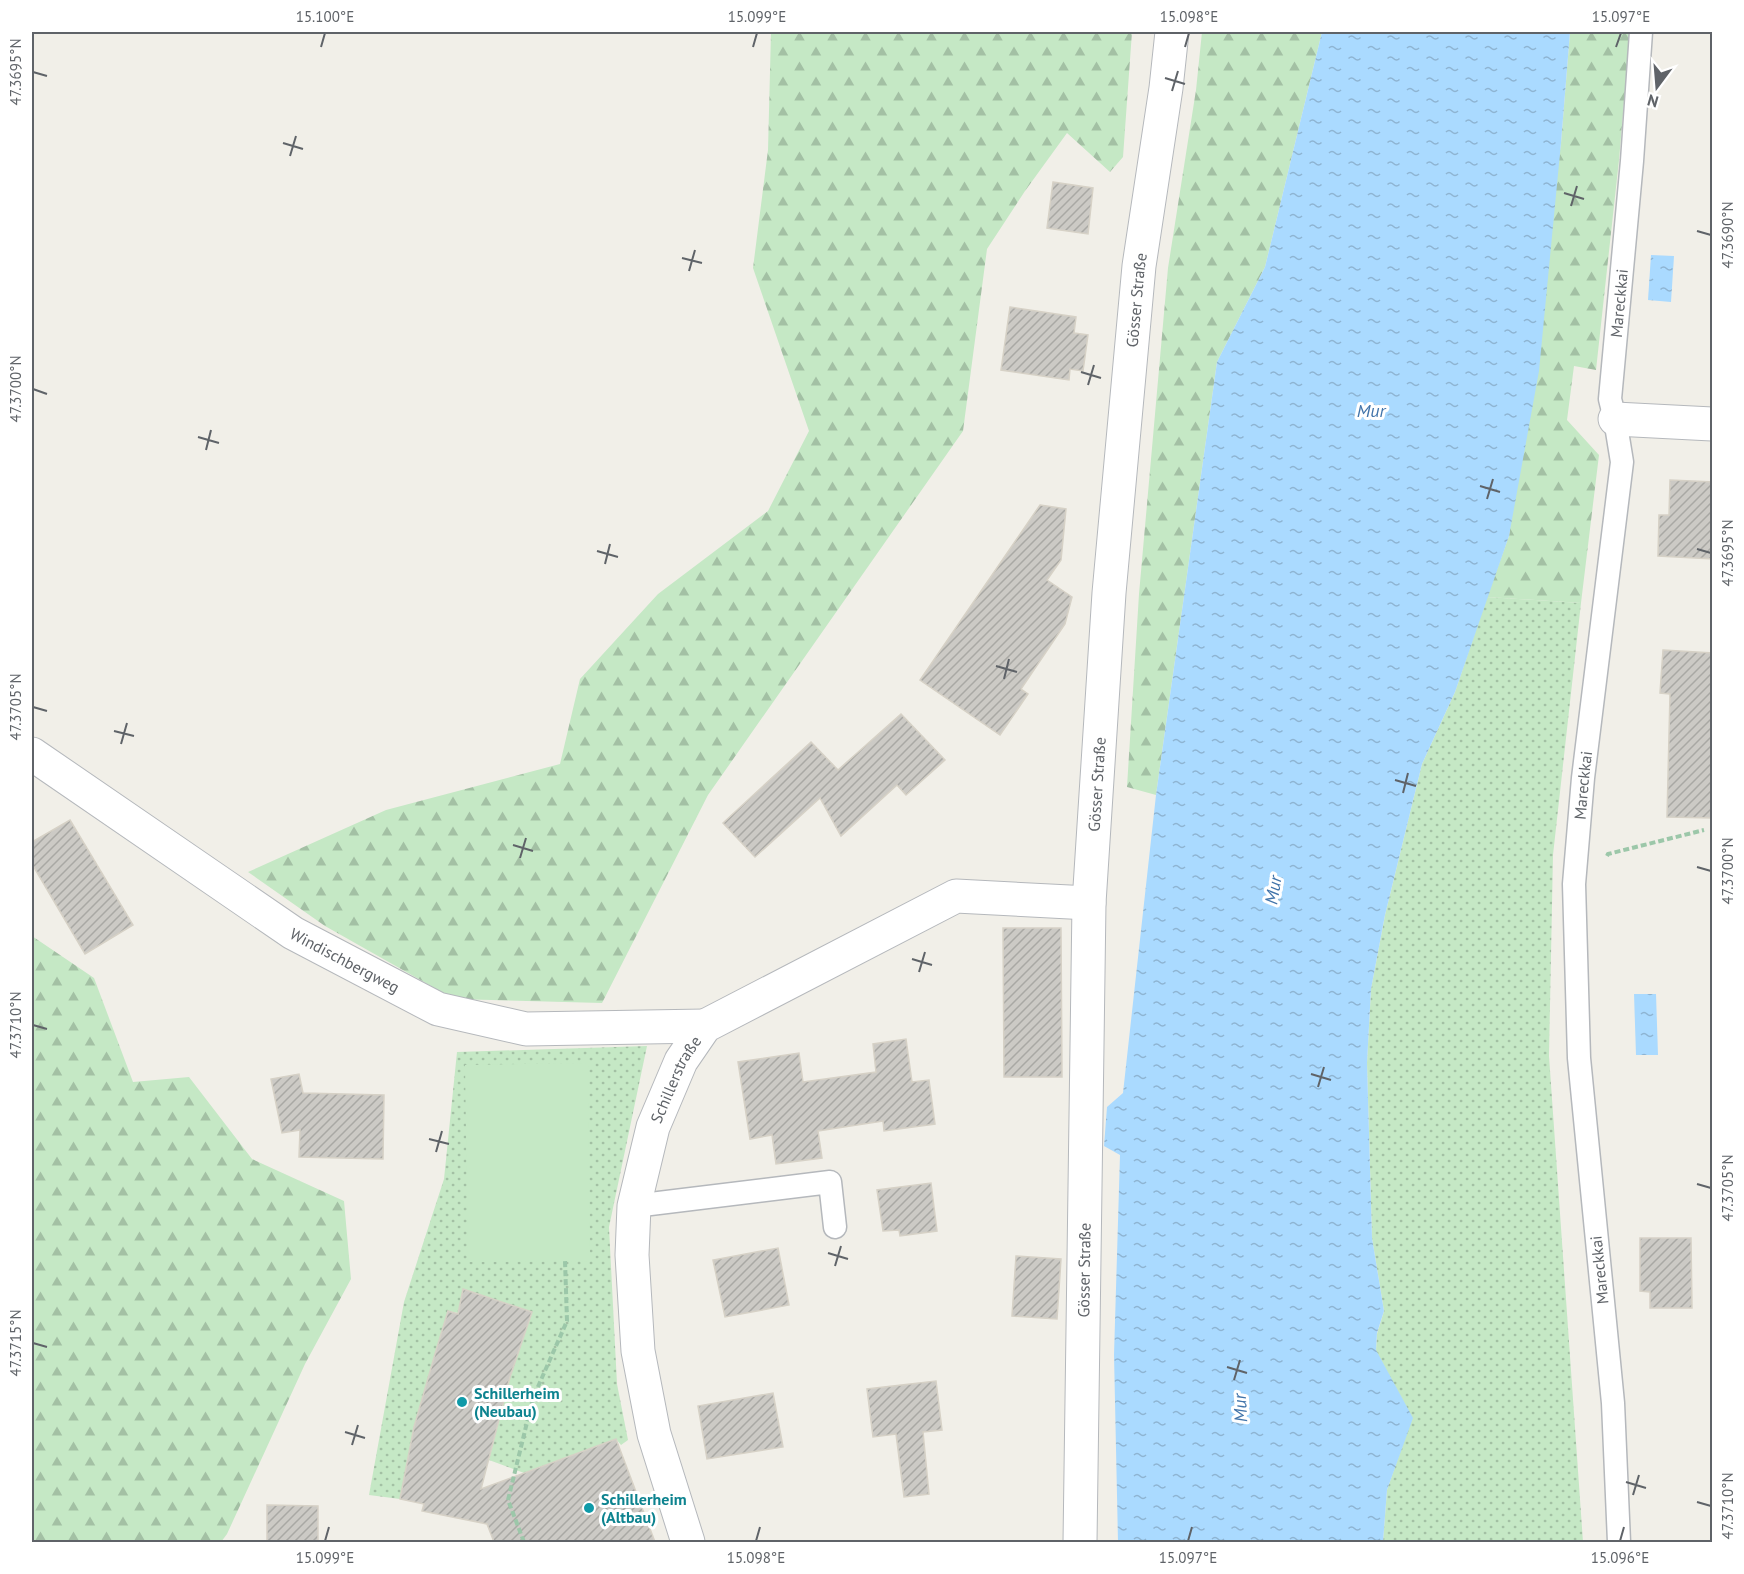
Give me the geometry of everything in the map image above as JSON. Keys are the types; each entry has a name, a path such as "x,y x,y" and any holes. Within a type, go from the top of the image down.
{"street":[{"name":"Gösser Straße","path":"1080,1542 1089,903 1109,592 1139,266 1166,88 1172,32"},
{"path":"1615,419 1713,424"},
{"name":"Windischbergweg","path":"32,754 293,933 438,1009 526,1029 705,1026"},
{"name":"Schillerstraße","path":"688,1542 654,1434 638,1351 632,1255 634,1206 653,1127 681,1061 705,1026 956,896 1089,903"}],"lane":[{"name":"Mareckkai","path":"1619,1542 1613,1403 1579,1058 1574,884 1583,778 1622,462 1610,399 1632,161 1641,32"},
{"path":"634,1206 830,1182 835,1227"}],"path":[{"path":"1603,863 1608,854 1704,830"},
{"path":"524,1542 508,1500 533,1398 567,1321 566,1261"}],"green space":[{"path":"771,32 1132,32 1123,157 1110,172 1067,133 987,249 963,431 708,795 602,1003 454,999 325,926 248,872 386,810 560,764 580,679 658,594 768,511 809,431 753,268 768,150"},
{"path":"1202,32 1322,32 1265,267 1217,362 1156,795 1127,787 1139,594 1168,268 1196,90"},
{"path":"1570,32 1630,32 1619,160 1596,370 1574,366 1567,420 1599,455 1581,603 1487,597 1509,536 1561,143"},
{"path":"1487,597 1581,603 1553,855 1549,1056 1583,1542 1383,1542 1387,1490 1412,1418 1376,1351 1377,1334 1384,1311 1372,1238 1367,1063 1371,989 1385,915 1422,764 1455,692"},
{"path":"32,936 94,978 133,1082 189,1077 252,1159 344,1201 351,1279 305,1364 227,1534 221,1542 32,1542"},
{"path":"647,1046 609,1227 617,1384 628,1440 621,1445 616,1439 524,1473 489,1460 510,1377 532,1313 463,1289 458,1313 448,1311 414,1427 400,1499 369,1495 404,1302 444,1179 457,1052"},
{"path":"588,1063 590,1261 468,1262 465,1065"}],"water":[{"name":"Mur","path":"1322,32 1570,32 1539,371 1509,536 1455,692 1422,764 1385,915 1371,989 1367,1063 1372,1238 1384,1311 1377,1333 1376,1350 1413,1418 1387,1490 1383,1542 1118,1542 1114,1355 1120,1155 1104,1146 1107,1107 1123,1093 1156,795 1217,362 1265,267"},
{"path":"1651,255 1674,256 1671,302 1648,300"},
{"path":"1634,994 1656,994 1658,1055 1636,1055"}],"building":[{"path":"1053,182 1093,188 1088,234 1047,228"},
{"path":"1010,307 1076,317 1074,333 1088,335 1083,371 1070,369 1069,380 1001,370"},
{"path":"1670,480 1713,482 1713,559 1658,556 1659,515 1669,515"},
{"path":"1040,505 1066,509 1061,560 1047,580 1072,597 1065,624 1021,689 1028,694 1000,735 920,680"},
{"path":"1663,650 1713,653 1713,818 1667,817 1670,694 1660,693"},
{"path":"901,714 945,760 906,795 897,785 841,836 820,798 755,857 723,823 811,742 838,770"},
{"path":"70,820 133,925 85,954 32,864 32,842"},
{"path":"1003,928 1061,928 1062,1077 1004,1077"},
{"path":"906,1039 912,1082 929,1080 935,1124 884,1131 883,1121 818,1131 822,1158 776,1164 772,1135 750,1139 738,1062 799,1053 803,1082 876,1072 873,1044"},
{"path":"299,1074 303,1093 384,1095 383,1159 299,1157 300,1130 282,1133 271,1079"},
{"path":"931,1183 937,1231 900,1236 899,1230 883,1231 877,1190"},
{"path":"1640,1238 1691,1238 1692,1308 1650,1308 1650,1292 1640,1291"},
{"path":"778,1248 789,1305 725,1317 713,1260"},
{"path":"1016,1256 1061,1259 1057,1319 1012,1316"},
{"path":"463,1289 532,1312 510,1377 481,1489 616,1439 655,1542 494,1542 487,1524 422,1511 424,1504 400,1499 414,1427 435,1354 448,1311 458,1314"},
{"path":"936,1381 942,1430 923,1432 929,1494 904,1497 896,1434 873,1437 867,1389"},
{"path":"773,1393 783,1447 707,1459 698,1406"},
{"path":"267,1505 318,1506 318,1542 267,1542"}],"place":[{"name":"Schillerheim (Neubau)","path":"462,1402"},
{"name":"Schillerheim (Altbau)","path":"589,1508"}]}
